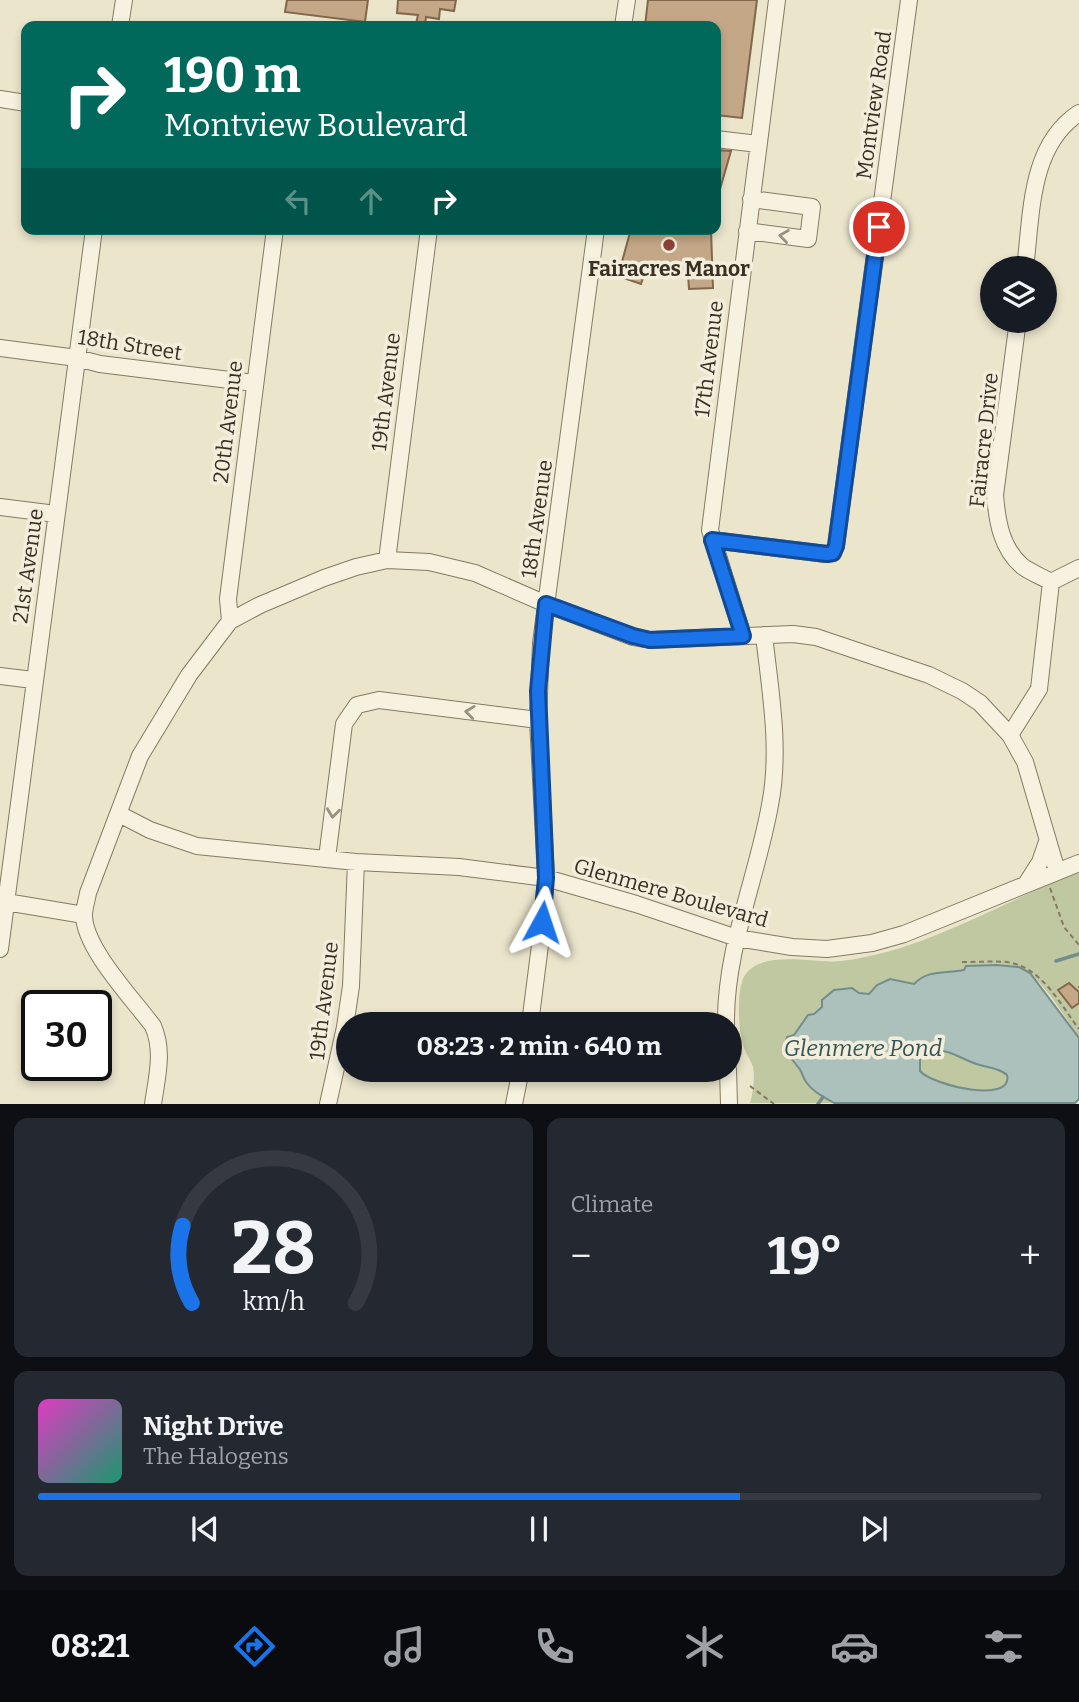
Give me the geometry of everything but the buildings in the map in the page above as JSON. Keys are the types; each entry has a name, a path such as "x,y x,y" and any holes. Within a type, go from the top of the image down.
{"street":[{"path":"121,21 124,0"},
{"path":"624,21 627,0"},
{"name":"17th Avenue","path":"743,636 712,540 711,510 777,0"},
{"name":"Montview Road","path":"712,540 827,554 833,553 836,546 909,0"},
{"path":"0,99 21,102"},
{"path":"1027,256 1041,163 1061,128 1079,113"},
{"path":"721,140 758,144"},
{"path":"747,231 808,239 812,207 751,199"},
{"name":"21st Avenue","path":"0,949 6,902 8,829 33,680 93,235"},
{"name":"20th Avenue","path":"230,621 228,599 274,235"},
{"name":"19th Avenue","path":"387,560 428,235"},
{"name":"18th Avenue","path":"532,1012 546,878 538,720 541,643 595,235"},
{"name":"Fairacre Drive","path":"1016,333 995,495 997,520 1012,552 1022,566 1051,582"},
{"name":"18th Street","path":"0,348 76,358 100,364 254,383"},
{"path":"0,507 56,514"},
{"path":"153,1104 160,1054 158,1037 153,1026 97,953 89,938 84,915 88,893 140,756 190,675 230,621 260,605 356,567 387,560 429,562 456,567 509,586 546,604 650,640 803,635 929,675 980,703 1010,735 1025,762 1047,842 1053,878"},
{"path":"1010,735 1039,689 1051,582 1079,568"},
{"path":"727,1012 737,939 771,804 773,726 764,635"},
{"path":"0,676 33,680"},
{"path":"327,858 344,724 357,705 379,700 538,720"},
{"name":"Glenmere Boulevard","path":"119,814 150,830 197,846 356,862 459,867 546,878 636,904 737,939 827,949 872,943 904,934 1026,884 1053,878 1079,863"},
{"path":"1026,884 1040,862 1047,842"},
{"name":"19th Avenue","path":"328,1104 341,1050 351,986 356,862"},
{"path":"6,902 84,915"},
{"path":"514,1104 518,1082"},
{"path":"728,1082 729,1104"}],"path":[{"path":"1053,878 1064,928 1078,945"},
{"path":"962,962 1009,962 1027,968 1050,990 1079,1030"},
{"path":"750,1086 774,1104"}],"green space":[{"path":"1079,872 1079,1038 1052,998 1026,971 1005,965 967,966 964,970 925,976 915,984 891,984 869,994 846,997 808,1015 794,1035 787,1037 793,1063 809,1085 834,1103 750,1103 754,1071 742,1041 742,1012 739,1010 742,981 753,967 776,960 841,961 872,956 933,936"},
{"path":"935,1050 1001,1071 1007,1075 1006,1084 998,1089 971,1090 928,1077 920,1071 920,1057"}],"water":[{"name":"Glenmere Pond","path":"966,966 1019,967 1030,973 1079,1038 1079,1099 1075,1103 834,1103 809,1086 788,1054 787,1037 794,1035 808,1015 814,1014 822,1007 822,1000 834,990 852,988 859,993 869,994 877,985 890,979 914,984 925,976 964,970","holes":["941,1050 1001,1071 1007,1075 1006,1084 998,1089 971,1090 928,1077 920,1071 920,1057"]}],"waterway":[{"path":"1056,961 1079,954"},
{"path":"818,1104 823,1097"}],"place":[{"name":"Fairacres Manor","path":"669,245"}],"route":[{"path":"542,922 546,878 538,691 546,604 640,639 686,640 743,636 712,540 833,553 879,227"}]}
